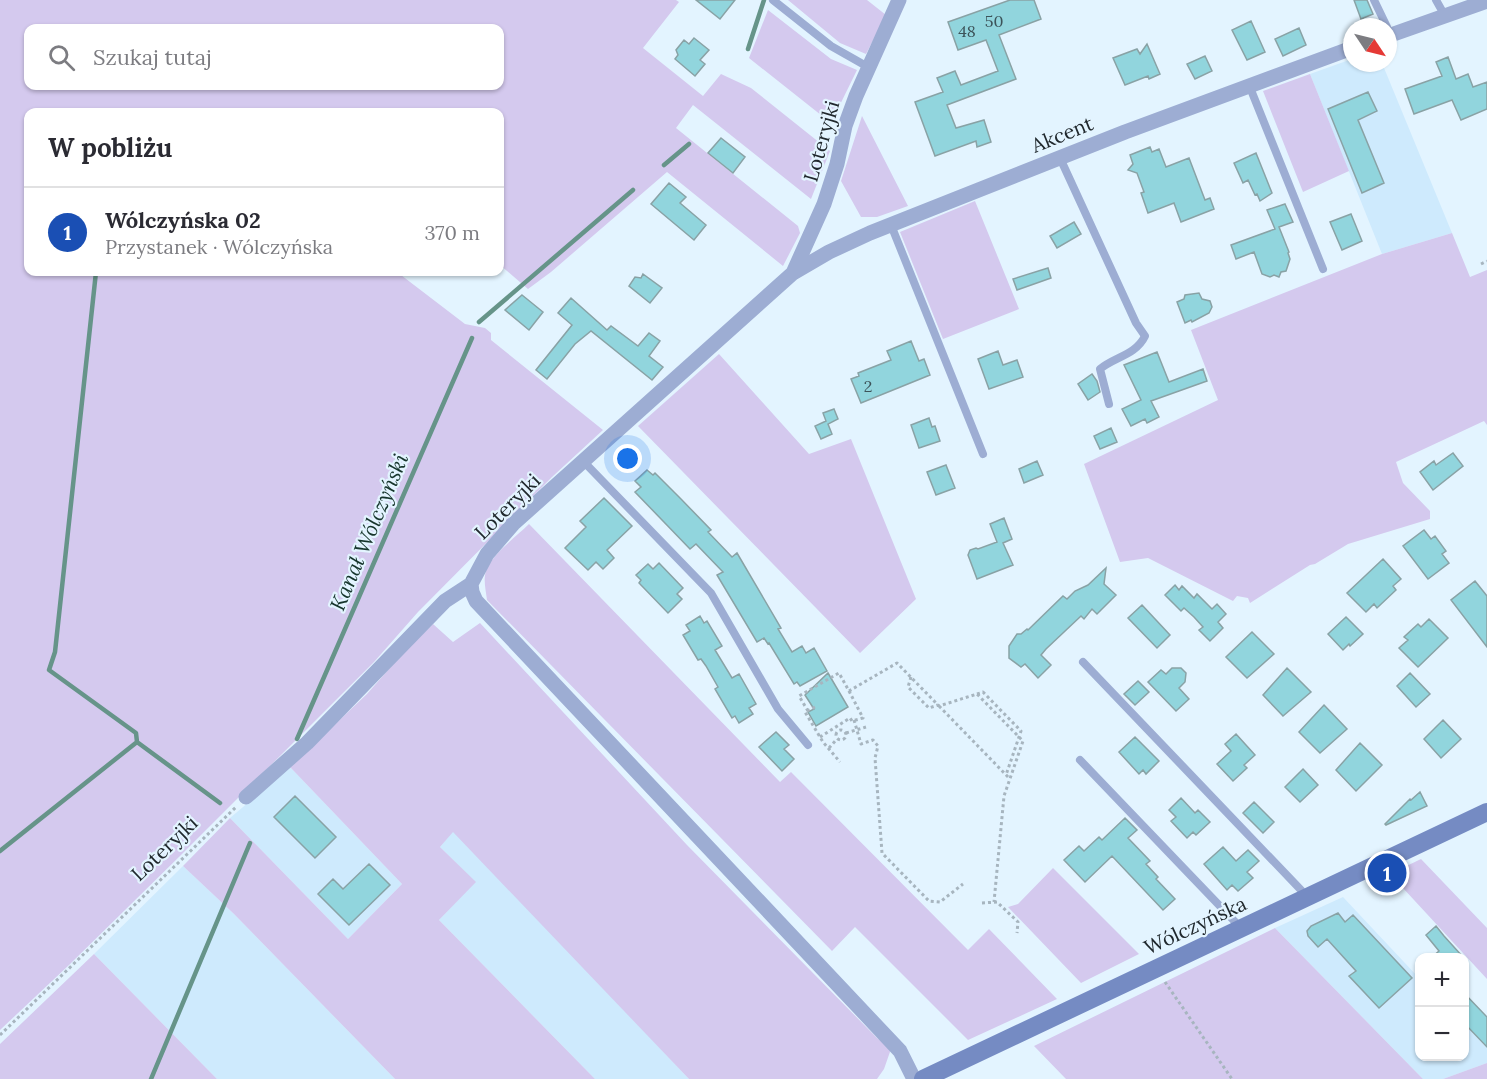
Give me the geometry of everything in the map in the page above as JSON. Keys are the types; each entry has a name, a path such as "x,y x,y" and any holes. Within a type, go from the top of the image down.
{"street":[{"name":"Loteryjki","path":"246,797 308,743 445,601 471,584 488,554 513,524 793,273 824,204 837,164 845,126 868,67 899,0"},
{"path":"1397,29 1487,2"},
{"name":"Akcent","path":"793,273 829,252 891,225 1248,85 1343,51"},
{"path":"471,584 476,601 900,1051 914,1079"},
{"name":"Wólczyńska","path":"923,1079 1487,812"}],"lane":[{"path":"773,0 831,46 868,67"},
{"path":"1374,0 1382,18"},
{"path":"1436,0 1444,16"},
{"path":"1248,85 1323,269"},
{"path":"1060,158 1136,323 1145,336 1141,345 1100,369 1109,404"},
{"path":"891,225 983,454"},
{"path":"584,462 711,593 778,709 808,745"},
{"path":"1083,662 1301,890 1306,898"},
{"path":"1080,760 1241,928"}],"path":[{"path":"1480,264 1487,261"},
{"path":"849,691 897,663 1010,779"},
{"path":"808,711 799,696 839,673 863,718 852,721 850,718 820,737"},
{"path":"911,677 908,687 929,708 983,692 1021,731 1006,775"},
{"path":"815,706 805,712 820,737 840,762"},
{"path":"855,720 861,744 873,740 878,746 875,758 882,853 929,901 940,902 963,884"},
{"path":"829,748 837,739 838,731 843,730 846,733 866,727"},
{"path":"837,739 843,740 846,733"},
{"path":"994,902 1004,796 1023,741 1019,737"},
{"name":"Loteryjki","path":"0,1035 246,797"},
{"path":"982,903 998,902 1018,922 1017,933"},
{"path":"1156,969 1232,1079"}],"shaded area":[{"path":"0,0 676,0 679,2 643,48 703,96 721,74 751,88 830,151 811,199 693,105 676,128 798,226 800,233 783,266 667,172 551,272 528,289 504,268 504,108 24,108 24,276 402,276 465,324 485,328 491,333 491,340 603,430 552,477 418,612 374,662 69,965 0,1030"},
{"path":"788,0 867,0 886,15 866,54 840,43"},
{"path":"768,10 831,59 857,70 831,123 749,58"},
{"path":"1343,62 1343,72 1386,72 1452,233 1382,254 1310,74"},
{"path":"1310,74 1349,171 1303,192 1263,91"},
{"path":"862,116 908,206 877,217 861,217 841,181"},
{"path":"975,201 1019,309 943,339 900,232"},
{"path":"1452,233 1470,277 1487,270 1487,425 1484,421 1396,462 1403,483 1430,511 1430,519 1348,544 1250,603 1248,598 1237,596 1233,601 1148,558 1120,562 1084,464 1218,400 1191,330 1382,254"},
{"path":"719,354 809,454 851,439 916,599 860,653 638,426"},
{"path":"529,524 780,782 791,772 968,950 989,929 1057,999 968,1040 855,927 832,951 487,600 485,578 489,565 499,552"},
{"path":"480,623 687,845 877,1038 891,1049 884,1069 877,1079 689,1079 453,832 440,847 476,882 439,920 595,1079 395,1079 234,914 183,866 230,818 348,939 402,884 290,767 367,694 403,653 433,624 453,642"},
{"path":"290,767 402,884 348,939 230,818"},
{"path":"453,831 689,1079 595,1079 439,920 475,882 440,847"},
{"path":"1421,859 1487,928 1487,979 1469,960 1469,953 1463,953 1390,874"},
{"path":"183,866 234,914 395,1079 217,1079 94,954"},
{"path":"1053,868 1139,954 1081,983 1008,907 1018,904"},
{"path":"1343,897 1415,974 1415,1061 1469,1061 1469,1029 1487,1048 1487,1063 1443,1079 1423,1079 1275,928"},
{"path":"1275,928 1423,1079 1066,1079 1034,1046"},
{"path":"94,954 217,1079 0,1079 0,1044"},
{"path":"1487,1063 1487,1079 1443,1079"}],"building":[{"path":"696,0 735,0 720,19"},
{"path":"1010,0 1034,0 1041,19 999,35 1016,79 947,105 956,128 984,120 991,142 977,147 976,141 935,156 915,102 943,92 937,78 955,71 961,85 998,71 986,40 958,50 948,22"},
{"path":"1354,0 1367,0 1373,14 1361,18"},
{"path":"1251,21 1265,52 1247,60 1232,30"},
{"path":"1299,28 1306,45 1283,56 1275,39"},
{"path":"694,38 709,50 700,60 705,64 695,76 675,59 678,55 676,50 684,40 689,44"},
{"path":"1147,44 1160,74 1125,85 1113,58 1137,49 1140,54"},
{"path":"1205,56 1212,71 1195,79 1187,64"},
{"path":"1448,57 1456,79 1468,74 1473,87 1487,82 1487,109 1461,120 1452,100 1414,114 1405,89 1442,76 1436,62"},
{"path":"1368,92 1377,111 1358,120 1384,183 1362,193 1328,109"},
{"path":"721,138 745,157 733,173 708,153"},
{"path":"1150,147 1152,152 1159,149 1166,167 1189,158 1205,200 1210,198 1214,209 1181,222 1174,203 1148,213 1137,173 1128,170 1133,164 1130,155"},
{"path":"1256,153 1272,193 1260,201 1248,180 1243,183 1234,163"},
{"path":"669,183 686,197 680,203 706,225 694,240 651,204"},
{"path":"1285,204 1293,222 1279,227 1290,259 1286,271 1281,272 1279,277 1274,275 1270,277 1262,274 1254,252 1236,259 1231,245 1275,229 1267,210"},
{"path":"1351,214 1362,241 1342,250 1330,222"},
{"path":"1074,222 1081,234 1057,248 1050,236"},
{"path":"1048,268 1051,278 1017,290 1013,279"},
{"path":"643,274 662,288 650,303 629,286 635,277 641,278"},
{"path":"1199,293 1202,299 1210,301 1212,307 1209,313 1185,323 1177,302 1184,299 1185,295"},
{"path":"522,295 543,312 529,330 505,310"},
{"path":"571,298 607,330 611,326 638,346 649,333 660,341 649,356 663,367 652,380 591,331 575,344 547,379 536,370 572,325 558,313"},
{"path":"911,341 919,361 924,359 930,375 861,403 851,379 859,376 858,373 891,360 887,351"},
{"path":"998,351 1003,365 1017,360 1023,377 989,389 978,359"},
{"path":"1157,352 1169,382 1203,369 1207,381 1151,401 1159,417 1147,423 1145,419 1131,426 1122,409 1141,400 1124,365"},
{"path":"1092,374 1100,392 1088,400 1078,384"},
{"path":"834,409 838,419 828,424 832,434 821,439 815,426 826,421 823,413"},
{"path":"929,418 932,427 935,426 940,441 919,448 911,425"},
{"path":"1111,428 1117,442 1100,449 1094,436"},
{"path":"1453,453 1463,466 1433,490 1420,472 1434,461 1436,465"},
{"path":"1037,461 1043,475 1024,483 1019,469"},
{"path":"946,465 955,488 936,495 927,472"},
{"path":"647,470 653,475 655,473 681,499 711,530 708,532 732,557 737,553 781,628 778,629 792,652 802,646 806,653 814,648 827,671 800,686 797,682 794,684 769,643 764,638 757,642 717,575 723,572 696,544 690,549 635,492 641,487 635,481"},
{"path":"604,498 632,526 607,550 614,558 603,569 596,562 588,570 565,548 586,527 580,521"},
{"path":"1004,518 1012,539 1003,543 1013,565 977,579 968,555 970,550 997,542 990,524"},
{"path":"1424,530 1431,539 1435,536 1446,551 1442,554 1449,563 1428,579 1403,546"},
{"path":"1383,559 1401,579 1393,586 1396,590 1377,608 1374,604 1366,612 1347,593"},
{"path":"659,563 683,588 677,594 682,599 668,613 639,583 641,580 636,575 648,564 653,569"},
{"path":"1106,568 1104,584 1116,595 1097,614 1092,609 1084,619 1081,616 1046,649 1041,655 1051,665 1038,678 1025,664 1021,667 1009,658 1009,646 1017,634 1028,630 1063,596 1067,599 1075,591 1088,585"},
{"path":"1475,581 1487,596 1487,647 1451,600"},
{"path":"1175,585 1179,590 1182,586 1194,598 1197,594 1212,609 1217,604 1226,614 1218,622 1223,628 1210,641 1199,630 1203,627 1194,617 1184,608 1181,611 1165,595"},
{"path":"1142,605 1170,635 1157,648 1128,618"},
{"path":"700,616 704,623 707,621 722,646 715,650 732,678 739,674 756,704 749,708 753,714 739,723 735,716 732,718 715,689 718,687 706,666 701,659 698,660 683,635 690,631 686,625"},
{"path":"1346,617 1363,634 1343,650 1328,634"},
{"path":"1429,619 1448,638 1418,667 1399,648 1408,640 1404,637 1418,624 1421,627"},
{"path":"1252,632 1274,654 1247,678 1226,657"},
{"path":"1172,668 1181,668 1186,673 1185,682 1179,688 1189,699 1176,711 1148,682 1161,670 1166,674"},
{"path":"1287,668 1311,692 1283,716 1263,695"},
{"path":"828,673 848,707 816,726 808,712 814,709 805,695"},
{"path":"1410,673 1430,694 1416,707 1397,686"},
{"path":"1138,681 1149,692 1135,705 1124,694"},
{"path":"1324,705 1347,729 1320,753 1299,732"},
{"path":"1443,720 1461,739 1441,758 1424,739"},
{"path":"776,732 789,745 784,749 794,759 782,771 759,747"},
{"path":"1236,734 1255,755 1244,765 1247,768 1233,781 1217,764 1231,751 1225,744"},
{"path":"1135,737 1159,761 1146,774 1143,770 1139,774 1119,752"},
{"path":"1360,743 1382,765 1356,791 1336,770"},
{"path":"1303,769 1318,785 1300,802 1285,787"},
{"path":"1420,792 1427,806 1385,824 1410,799"},
{"path":"295,796 336,837 315,858 274,817"},
{"path":"1181,798 1195,813 1198,810 1210,822 1196,835 1193,832 1187,838 1171,821 1176,817 1169,810"},
{"path":"1254,802 1274,822 1263,833 1243,813"},
{"path":"1125,818 1137,830 1128,838 1150,861 1146,864 1158,877 1156,879 1175,899 1163,910 1112,856 1085,882 1064,860 1079,846 1084,851 1099,837 1102,840"},
{"path":"1223,847 1236,861 1248,850 1259,861 1247,872 1253,878 1238,891 1232,885 1227,890 1204,864"},
{"path":"369,864 390,885 349,925 318,894 333,879 343,889"},
{"path":"1338,913 1345,922 1353,915 1412,978 1379,1008 1349,976 1356,971 1327,939 1318,947 1308,936 1307,931 1311,926"},
{"path":"1436,926 1459,953 1437,953 1439,951 1426,935"},
{"path":"1469,998 1487,1017 1487,1047 1469,1028"}],"waterway":[{"name":"Kanał Wólczyński","path":"748,49 764,0"},
{"name":"Kanał Wólczyński","path":"664,165 689,144"},
{"name":"Kanał Wólczyński","path":"479,322 633,190"},
{"path":"96,276 55,652 49,670 136,733 137,742 220,803"},
{"name":"Kanał Wólczyński","path":"297,739 472,338"},
{"path":"0,851 137,742"},
{"name":"Kanał Wólczyński","path":"151,1079 250,843"}],"place":[{"name":"Wólczyńska 02","path":"1387,873"}]}
